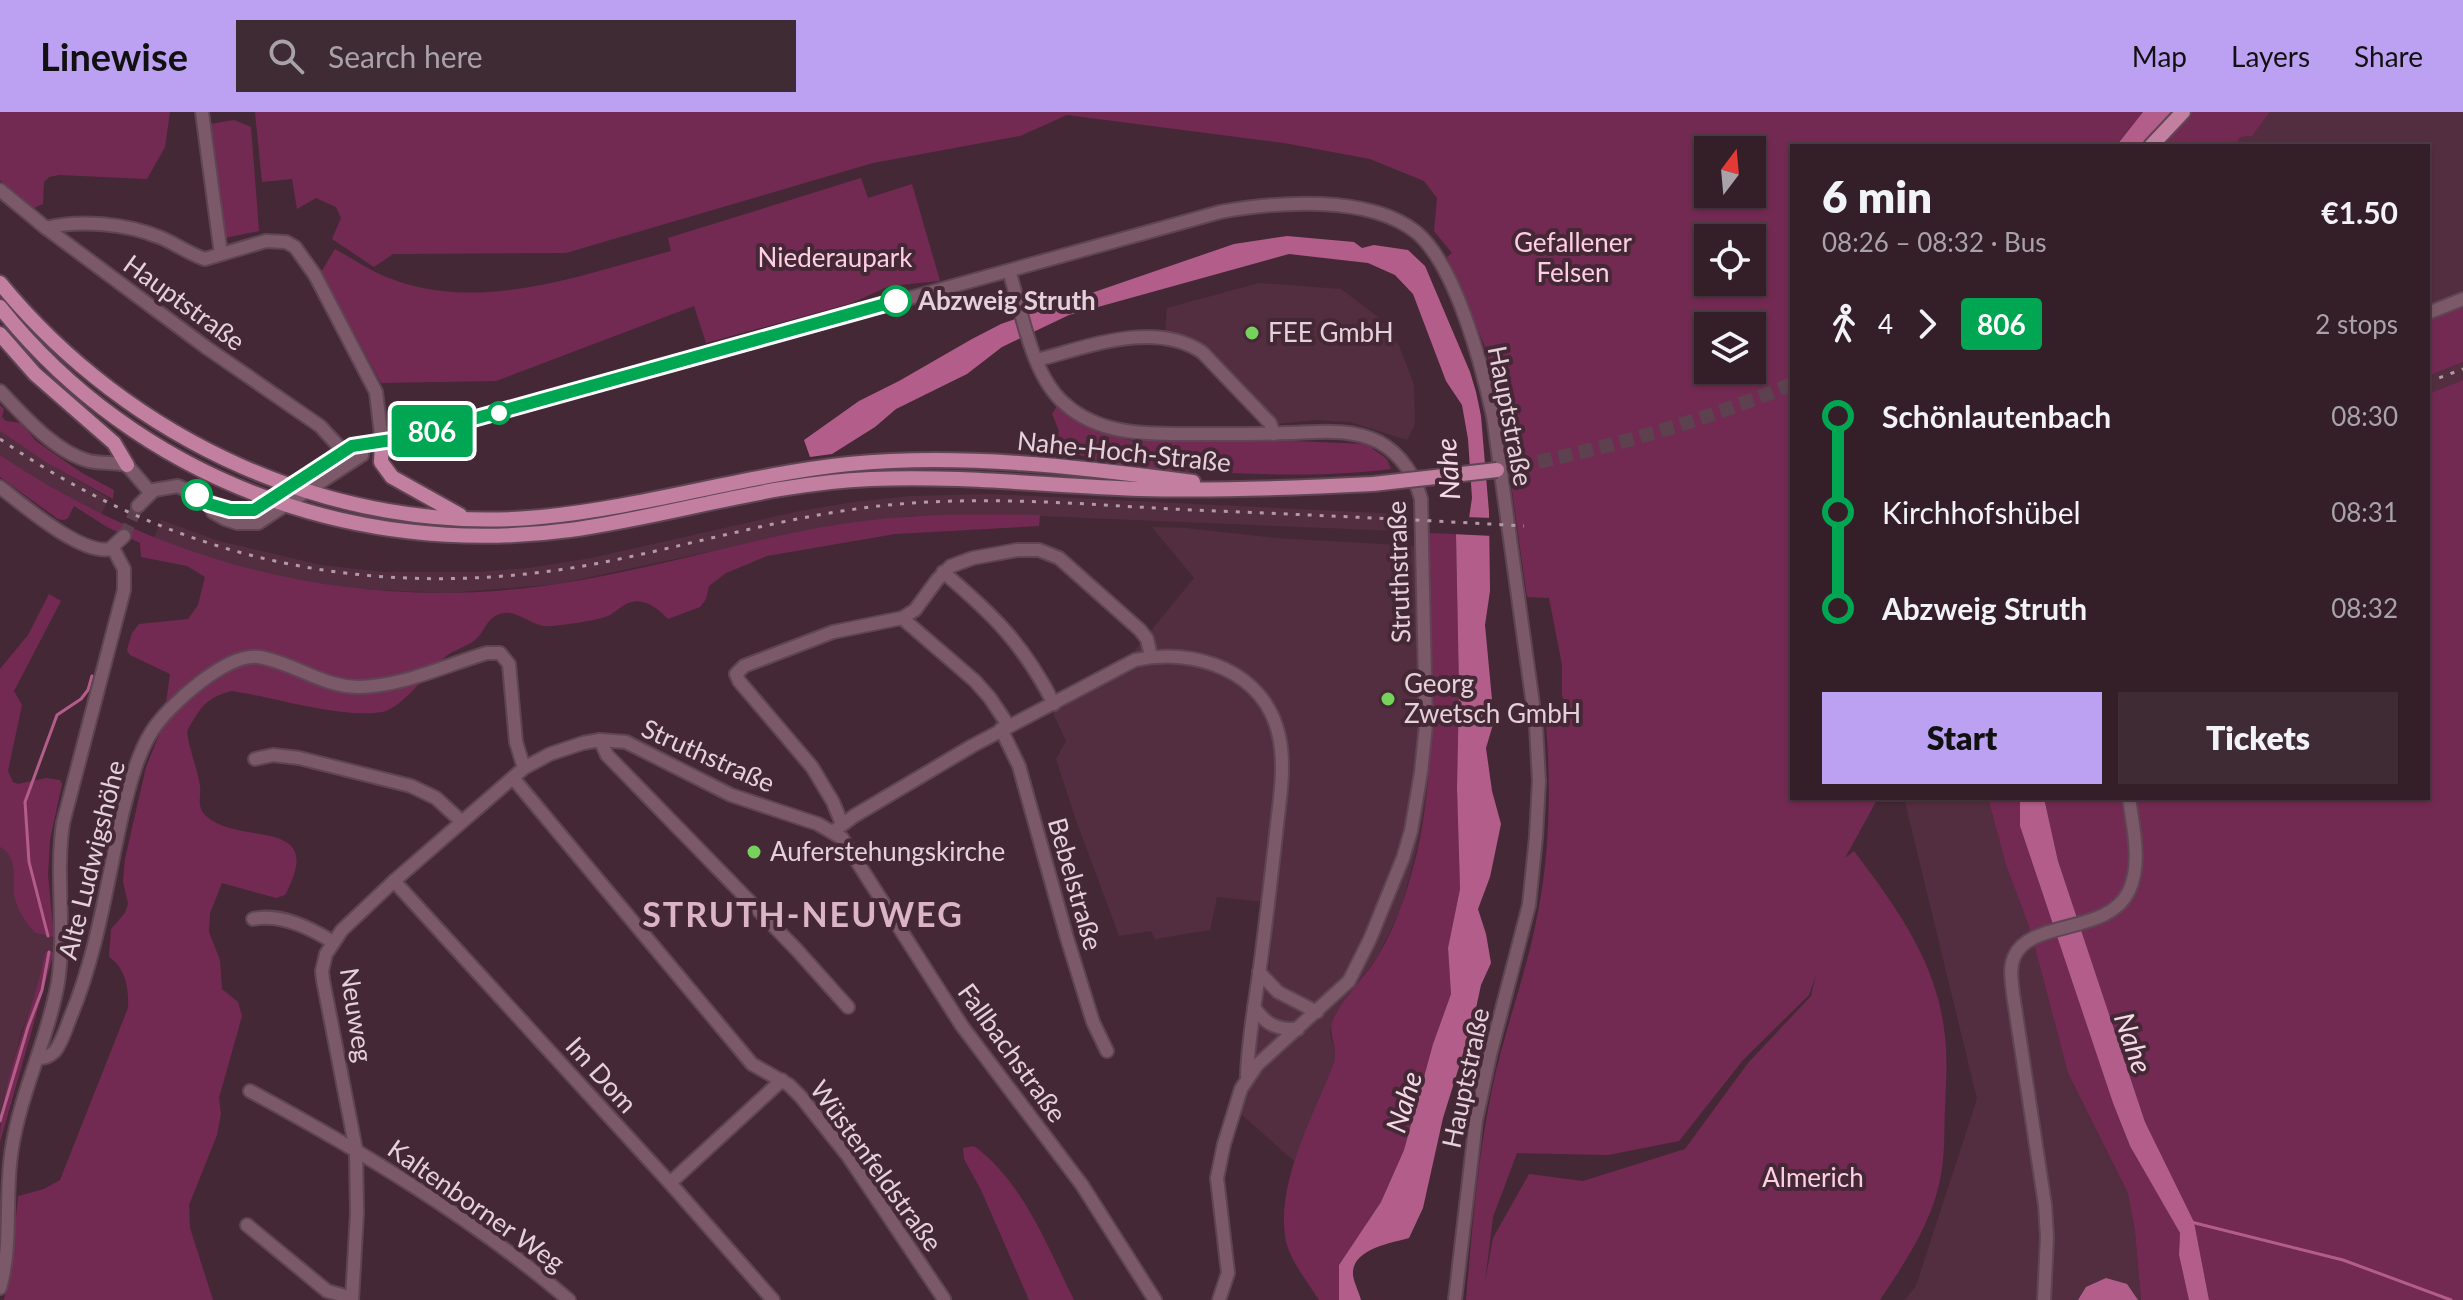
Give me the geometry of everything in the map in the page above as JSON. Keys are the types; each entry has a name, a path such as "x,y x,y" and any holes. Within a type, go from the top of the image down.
{"main road":[{"path":"2153,144 2183,112"},
{"name":"Nahe-Hoch-Straße","path":"0,283 66,354 125,401 210,452 309,491 393,511 468,519 581,513 793,472 880,462 1045,466 1243,488"},
{"name":"Nahe-Hoch-Straße","path":"0,307 43,354 87,395 124,424 188,463 287,505 328,518 396,531 497,535 572,530 772,491 870,479 952,479 1140,489 1243,488"},
{"path":"0,334 35,374 114,443 127,465"},
{"path":"382,443 381,462 392,477 468,519"},
{"path":"1243,488 1373,484 1497,470"}],"street":[{"path":"202,112 221,254"},
{"name":"Hauptstraße","path":"0,190 207,348 320,426 343,451"},
{"name":"Hauptstraße","path":"209,504 244,512 254,510 343,451 360,444 382,443 1220,212 1295,204 1355,209 1406,225 1428,244 1450,284 1474,344 1493,416 1536,726 1539,781 1529,905 1476,1120 1455,1300"},
{"path":"46,228 66,224 126,228 158,236 205,259 256,243 275,241 295,247 305,258 376,392 382,443"},
{"name":"Struthstraße","path":"1009,271 1044,377 1064,404 1109,428 1148,434 1351,433 1381,443 1395,453 1417,485 1423,513 1426,725 1416,806 1403,858 1359,964 1349,981 1298,1029"},
{"path":"2430,312 2463,299"},
{"path":"1035,355 1128,338 1163,339 1191,345 1202,352 1270,423 1274,434"},
{"path":"0,391 42,431 75,455 91,461 127,465 150,492"},
{"name":"Hauptstraße","path":"209,504 218,516 246,524 263,521 382,443"},
{"path":"343,451 362,455"},
{"path":"138,506 150,492 178,486 209,504"},
{"path":"0,487 85,545 101,551 113,548 124,536"},
{"path":"0,1288 6,1259 7,1194 12,1146 21,1108 39,1058 58,980 61,944 59,860 63,823 124,590 124,569 113,548"},
{"path":"1151,656 1147,639 1140,630 1070,566 1049,552 1029,549 961,561 943,572 915,610 902,618 808,640 744,666 736,674 744,689 812,767 833,802 838,828 1005,727 1054,704 1119,666 1151,656 1200,660 1238,674 1263,698 1276,724 1282,753 1247,1077"},
{"path":"943,572 987,609 1017,642 1054,704"},
{"name":"Bebelstraße","path":"902,618 975,681 990,698 1005,727 1093,1022 1107,1051"},
{"name":"Alte Ludwigshöhe","path":"39,1058 47,1057 57,1048 77,1002 93,948 131,782 141,754 153,730 192,687 249,657 264,658 354,687 382,685 487,653 500,653 509,664 516,742 524,768"},
{"path":"600,740 607,755 796,949 848,1007"},
{"name":"Struthstraße","path":"562,750 600,740 626,742 731,795 838,828"},
{"name":"Neuweg","path":"352,1299 357,1213 356,1150 322,971 333,942 394,881 524,768 562,750"},
{"path":"255,759 273,755 299,758 411,786 436,798 461,821"},
{"name":"Wüstenfeldstraße","path":"513,778 752,1064 782,1080 801,1097 848,1156 944,1299"},
{"path":"2044,1300 2045,1205 2012,986 2014,956 2025,943 2101,916 2117,907 2129,891 2135,836 2129,800"},
{"name":"Fallbachstraße","path":"838,828 962,1026 1082,1185 1155,1300"},
{"name":"Im Dom","path":"394,881 773,1300"},
{"path":"253,919 277,918 306,927 333,942"},
{"path":"1259,972 1278,992 1317,1012"},
{"path":"1254,1007 1265,1022 1298,1029"},
{"path":"1219,1300 1228,1273 1217,1194 1218,1170 1235,1103 1247,1077 1257,1065 1298,1029"},
{"path":"670,1183 782,1080"},
{"name":"Kaltenborner Weg","path":"250,1091 356,1150 456,1212 569,1300"},
{"path":"247,1225 327,1291 352,1299"}],"shaded area":[{"path":"2143,112 2183,112 2164,144 2118,144"},
{"path":"2270,112 2463,112 2463,307 2430,319 2430,144 2236,144 2240,137 2252,136"},
{"path":"1287,236 1354,242 1362,248 1374,245 1408,250 1425,266 1476,392 1489,512 1490,591 1485,625 1494,721 1486,748 1492,791 1501,824 1490,877 1478,909 1491,963 1481,985 1473,1022 1443,1118 1423,1208 1409,1238 1383,1245 1358,1259 1353,1275 1361,1300 1339,1300 1339,1265 1381,1202 1404,1150 1433,1044 1451,994 1448,948 1460,889 1456,534 1467,532 1472,498 1468,439 1462,405 1446,381 1413,294 1395,275 1368,263 1289,254 1069,315 1002,347 967,374 896,409 875,427 832,454 810,457 804,440 859,401 1001,324 1040,310 1044,303 1057,297 1074,299 1234,244"},
{"path":"1259,283 1341,289 1378,317 1399,346 1414,384 1415,424 1407,440 1350,422 1315,420 1277,424 1196,342 1165,333 1167,308"},
{"path":"2463,362 2463,380 2430,393 2430,375"},
{"path":"0,431 47,463 109,498 101,515 0,455"},
{"path":"991,494 1399,514 1398,531 991,514 912,516 830,526 558,584 449,593 355,589 283,578 213,560 154,538 161,520 219,541 321,565 384,572 476,572 529,568 591,558 800,511 854,502 910,496"},
{"path":"1152,527 1414,546 1414,532 1427,533 1431,737 1428,790 1417,848 1401,909 1378,956 1333,1017 1330,1032 1336,1056 1296,1163 1241,1114 1269,968 1275,903 1217,897 1210,930 1155,939 1151,931 1119,936 1056,759 1066,741 1052,711 1114,676 1194,578"},
{"path":"1904,800 1989,800 2006,865 2030,929 2068,1073 2128,1193 2141,1300 1905,1300 1916,1286 1977,1099"},
{"path":"2020,800 2044,800 2058,861 2145,1122 2194,1222 2209,1300 2189,1300 2179,1255 2180,1233 2130,1146 2113,1103 2020,826"},
{"path":"0,847 8,852 13,862 16,905 35,933 54,937 54,952 45,952 36,996 21,1033 0,1116"},
{"path":"2106,1278 2127,1284 2138,1300 2078,1300 2086,1287"}],"green space":[{"path":"0,112 170,112 165,147 147,179 49,177 44,182 43,204 34,208 0,180"},
{"path":"255,112 2143,112 2117,144 1790,144 1790,800 1877,800 1845,858 1854,851 1911,934 1932,980 1946,1049 1944,1150 1937,1192 1917,1240 1880,1300 1466,1300 1486,1120 1542,889 1548,818 1546,724 1567,720 1562,694 1562,665 1549,598 1527,597 1498,392 1484,344 1447,257 1452,253 1434,231 1437,198 1424,181 1370,159 1284,143 1067,115 1020,136 873,163 566,253 393,254 374,267 332,239 341,218 336,207 316,198 297,209 292,179 262,182","holes":["1816,975 1811,996 1748,1063 1685,1149 1583,1181 1529,1174 1493,1238 1485,1282 1493,1217 1517,1153 1608,1155 1679,1141 1743,1060 1809,995"]},
{"path":"2183,112 2270,112 2252,136 2240,137 2236,144 2164,144"},
{"path":"234,120 251,127 259,231 225,238 205,125"},
{"name":"Niederaupark","path":"861,178 868,198 912,184 940,281 889,286 852,303 706,343 694,306 496,381 381,383 321,272 335,249 382,275 424,288 495,292 530,287 671,251 668,238"},
{"path":"2463,307 2463,362 2430,375 2430,319"},
{"path":"2463,380 2463,1300 2209,1300 2194,1222 2145,1122 2058,861 2044,800 2430,800 2430,393"},
{"path":"0,405 6,421 21,423 36,441 82,473 114,490 113,499 47,463 0,431"},
{"path":"1057,406 1100,432 1133,441 1220,438 1366,444 1387,459 1391,469 1331,474 1272,474 1117,465 1052,444 1059,431 1052,414"},
{"path":"0,455 64,494 129,527 197,553 266,573 337,586 409,592 482,592 557,584 855,522 934,515 1040,515 1039,526 895,534 767,556 726,573 709,586 700,607 668,619 654,607 638,601 626,604 605,617 552,626 503,613 492,618 473,642 445,657 398,704 382,712 348,713 232,691 210,700 187,731 200,786 202,811 221,825 288,843 295,853 295,870 285,895 276,898 222,883 210,913 209,932 220,960 222,989 238,1002 242,1016 219,1098 221,1114 217,1135 189,1205 190,1228 213,1300 4,1300 11,1270 18,1196 44,1189 60,1180 128,1008 125,980 119,967 109,957 111,929 125,913 128,904 123,881 125,859 146,767 163,725 170,674 130,655 127,650 132,633 139,624 188,619 198,605 205,577 187,566 141,557 140,543 74,506 68,518 58,519 0,477"},
{"path":"1427,533 1456,534 1460,889 1448,948 1451,994 1433,1044 1404,1150 1381,1202 1339,1265 1339,1300 1319,1300 1287,1244 1284,1214 1287,1192 1299,1147 1334,1062 1332,1021 1373,964 1391,931 1418,848 1425,809 1431,730"},
{"path":"49,594 61,601 14,691 22,705 8,771 13,782 18,784 46,778 60,780 62,784 50,840 48,875 54,937 35,933 21,913 15,898 11,859 0,847 0,669 28,635"},
{"path":"1989,800 2020,800 2020,826 2113,1103 2130,1146 2180,1233 2179,1255 2189,1300 2141,1300 2128,1193 2068,1073 2030,929 2006,865"},
{"path":"45,952 54,952 0,1142 5,1093"},
{"path":"974,1146 1007,1178 1033,1217 1074,1300 1029,1300 981,1190 964,1159 963,1148"}],"pier":[{"path":"1465,517 1493,518 1493,536 1452,534 1455,530 1463,529"}],"waterway":[{"path":"48,936 29,862 25,802 57,715 81,699 88,690 92,676"},
{"path":"0,1121 42,990 49,952"},
{"path":"2191,1222 2343,1260 2451,1300"}],"tunnel":[{"path":"1497,470 1647,435 1720,412 1790,385"},
{"path":"124,536 138,506"}],"railway":[{"path":"2430,381 2463,369"},
{"path":"0,439 68,481 137,516 208,543 281,562 356,574 432,579 510,576 589,565 790,520 872,507 945,501 1042,502 1524,526"}],"bus line":[{"name":"806","path":"197,495 209,504 230,510 254,510 352,446 405,438 492,415 896,301"}],"place":[{"name":"Abzweig Struth","path":"896,301"},
{"name":"FEE GmbH","path":"1252,333"},
{"name":"Georg Zwetsch GmbH","path":"1388,699"},
{"name":"Auferstehungskirche","path":"754,852"}],"district":[{"name":"STRUTH-NEUWEG","path":"803,915"}],"park label":[{"name":"Gefallener Felsen","path":"1573,258"},
{"name":"Almerich","path":"1813,1178"}],"water label":[{"name":"Nahe","path":"1448,469"},
{"name":"Nahe","path":"2133,1043"},
{"name":"Nahe","path":"1404,1102"}]}
